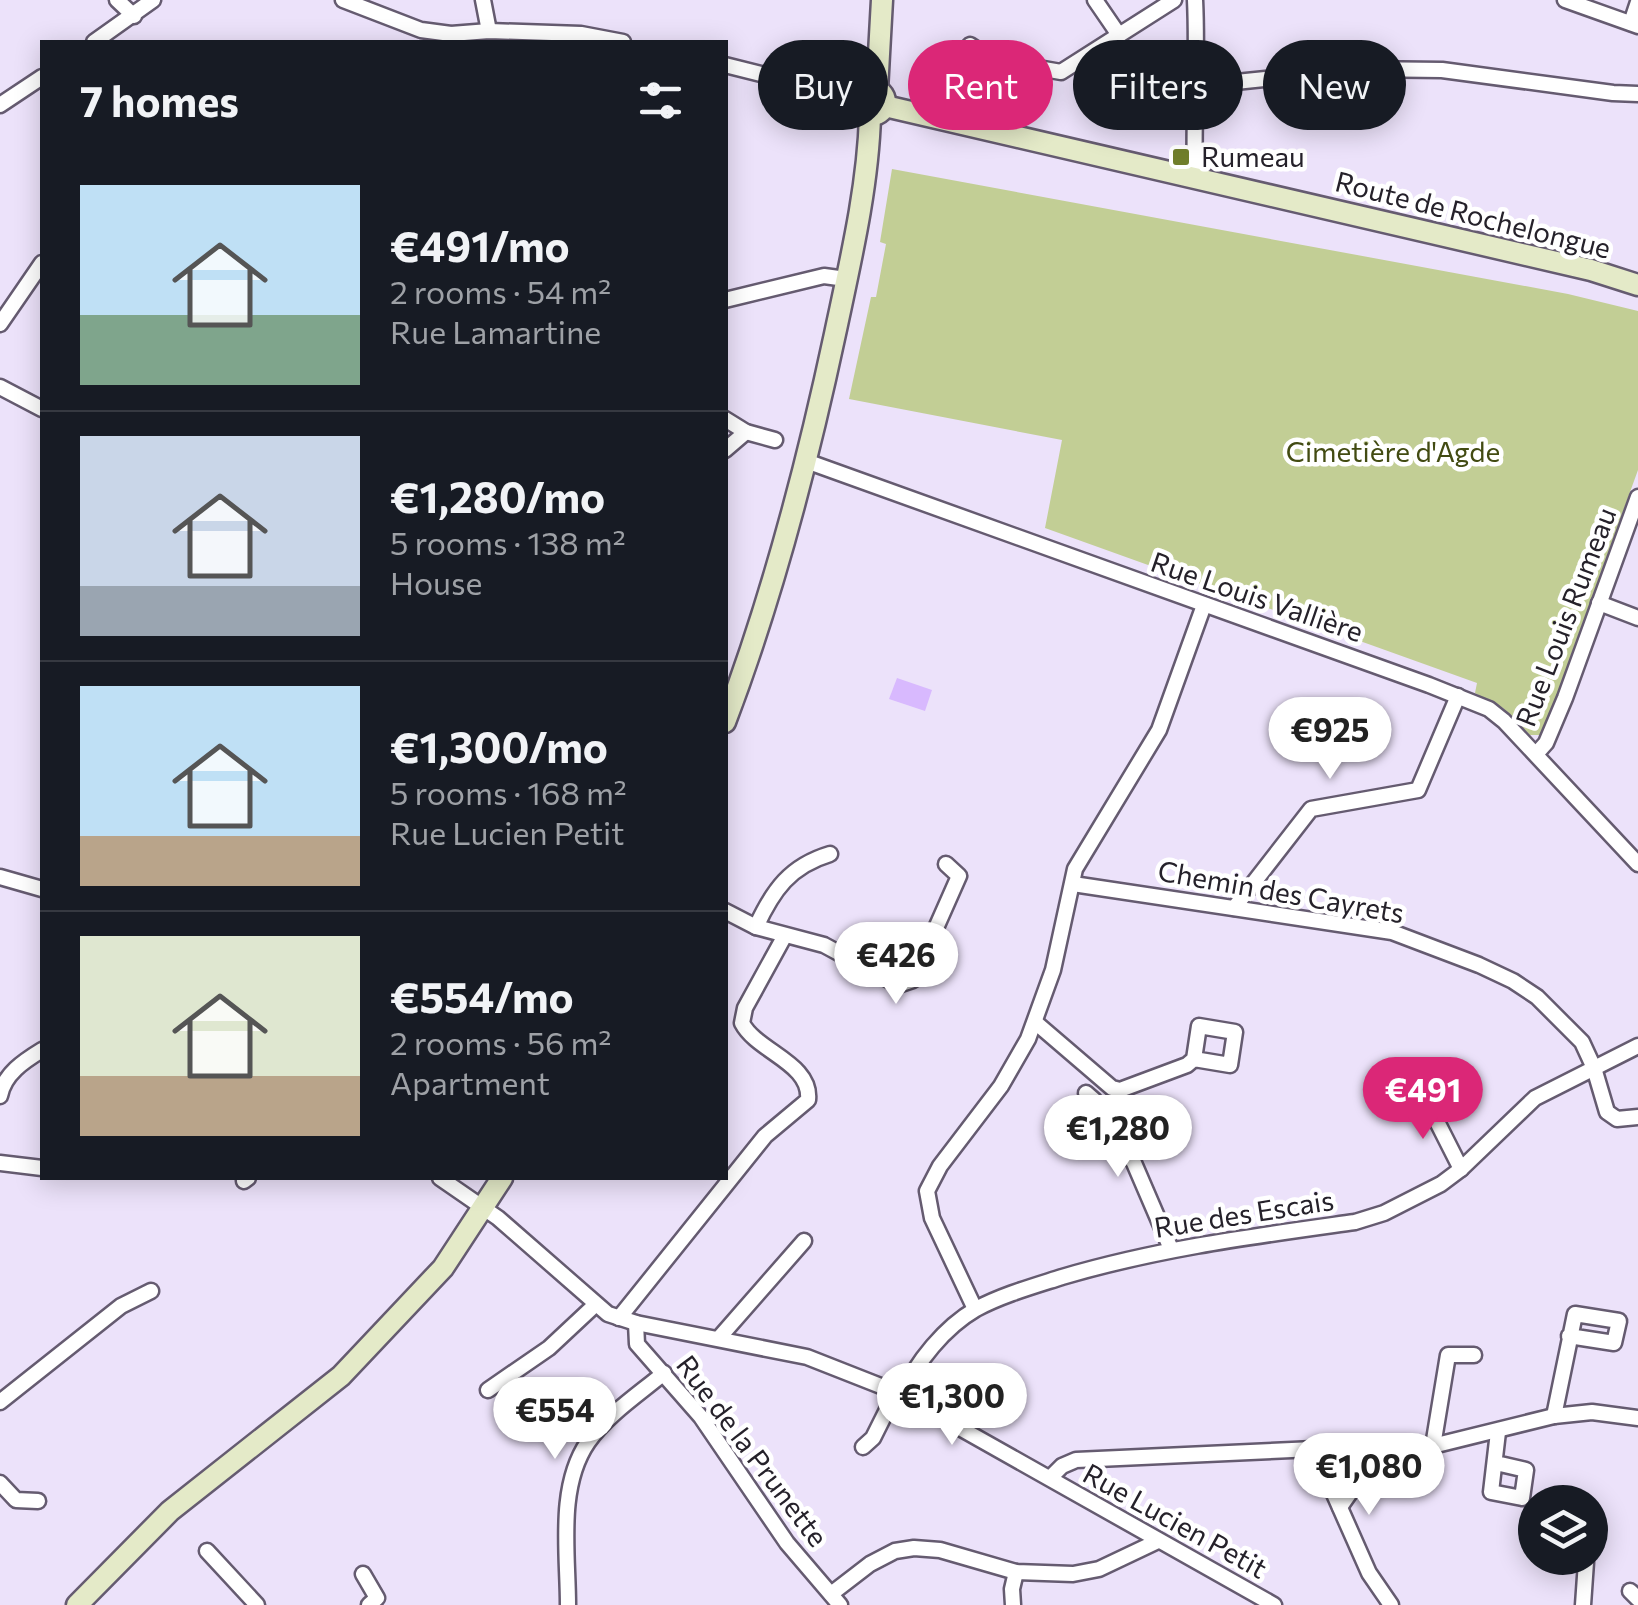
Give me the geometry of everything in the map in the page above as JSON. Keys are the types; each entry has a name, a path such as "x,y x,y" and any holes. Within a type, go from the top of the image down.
{"street":[{"path":"118,0 134,16"},
{"path":"97,40 153,0"},
{"path":"343,0 450,38 489,31 581,34 612,40"},
{"path":"483,0 489,31"},
{"path":"878,40 882,0"},
{"path":"1095,0 1119,36"},
{"path":"1053,70 1062,72 1174,0"},
{"path":"1196,0 1196,40"},
{"path":"1565,0 1594,4 1634,24 1638,2"},
{"name":"Route de Rochelongue","path":"728,66 758,73"},
{"path":"1243,81 1361,69 1442,70 1613,94 1638,94"},
{"path":"0,105 40,78"},
{"name":"Route de Rochelongue","path":"888,105 1638,284"},
{"path":"728,713 806,460 846,279 869,130"},
{"path":"1194,130 1195,177"},
{"path":"0,324 40,266"},
{"path":"728,299 824,276 846,279"},
{"path":"0,387 40,408"},
{"path":"728,421 746,432 775,440"},
{"path":"728,447 746,432"},
{"name":"Rue Louis Vallière","path":"806,460 1488,709 1537,753 1638,864"},
{"name":"Rue Louis Rumeau","path":"1537,753 1546,743 1638,496"},
{"path":"1599,604 1638,618"},
{"path":"976,1309 932,1218 928,1191 940,1166 1011,1071 1035,1022 1053,970 1075,869 1160,730 1204,605"},
{"path":"1234,908 1311,809 1418,790 1458,696"},
{"path":"756,927 786,876 808,860 830,854"},
{"path":"728,913 756,927 824,946 898,985 912,980 959,876 946,864"},
{"path":"0,877 40,889"},
{"name":"Chemin des Cayrets","path":"1073,884 1392,932 1450,954 1513,981 1538,997 1582,1042 1607,1112 1617,1120 1638,1118"},
{"path":"619,1318 765,1136 808,1100 804,1077 750,1035 742,1023 745,1008 784,936"},
{"path":"1035,1022 1112,1088 1120,1090 1194,1059"},
{"name":"Rue des Escais","path":"899,1393 940,1340 976,1309 1043,1283 1171,1248 1355,1222 1413,1200 1461,1169 1535,1098 1638,1046"},
{"path":"0,1096 2,1084 40,1051"},
{"path":"1407,1086 1420,1088 1461,1169"},
{"path":"1086,1093 1134,1163 1171,1248"},
{"path":"0,1163 40,1168"},
{"name":"Rue Lucien Petit","path":"443,1180 484,1208 595,1304 619,1318 807,1358 899,1393 1274,1605"},
{"path":"77,1605 170,1512 341,1376 443,1268 501,1180"},
{"path":"720,1338 804,1241"},
{"path":"0,1402 121,1306 151,1290"},
{"path":"488,1390 549,1348 595,1304"},
{"name":"Rue de la Prunette","path":"636,1322 637,1344 708,1425 786,1543 836,1600"},
{"path":"1554,1416 1569,1336"},
{"path":"1434,1446 1448,1355 1474,1355"},
{"path":"568,1605 568,1503 578,1462 601,1426 664,1372"},
{"path":"864,1447 899,1393"},
{"path":"1050,1478 1062,1466 1076,1460 1314,1448 1375,1457 1498,1432 1554,1416 1592,1412 1638,1418"},
{"path":"1496,1463 1498,1432"},
{"path":"1314,1448 1369,1573 1391,1605"},
{"path":"1340,1506 1375,1457"},
{"path":"0,1483 16,1500 38,1501"},
{"path":"836,1600 870,1564 895,1551 940,1550 1016,1572 1088,1573 1158,1541"},
{"path":"207,1551 257,1605"},
{"path":"1012,1605 1016,1572"},
{"path":"363,1574 376,1598 369,1605"},
{"path":"1583,1605 1585,1575"}],"green space":[{"name":"Cimetière d'Agde","path":"892,169 1568,294 1638,311 1638,470 1544,735 1530,735 1503,708 1475,693 1477,683 1045,528 1062,440 849,399 886,244 880,242"}],"shaded area":[{"path":"897,678 932,690 925,711 889,699"}],"place":[{"name":"Rumeau","path":"1181,157"}]}
